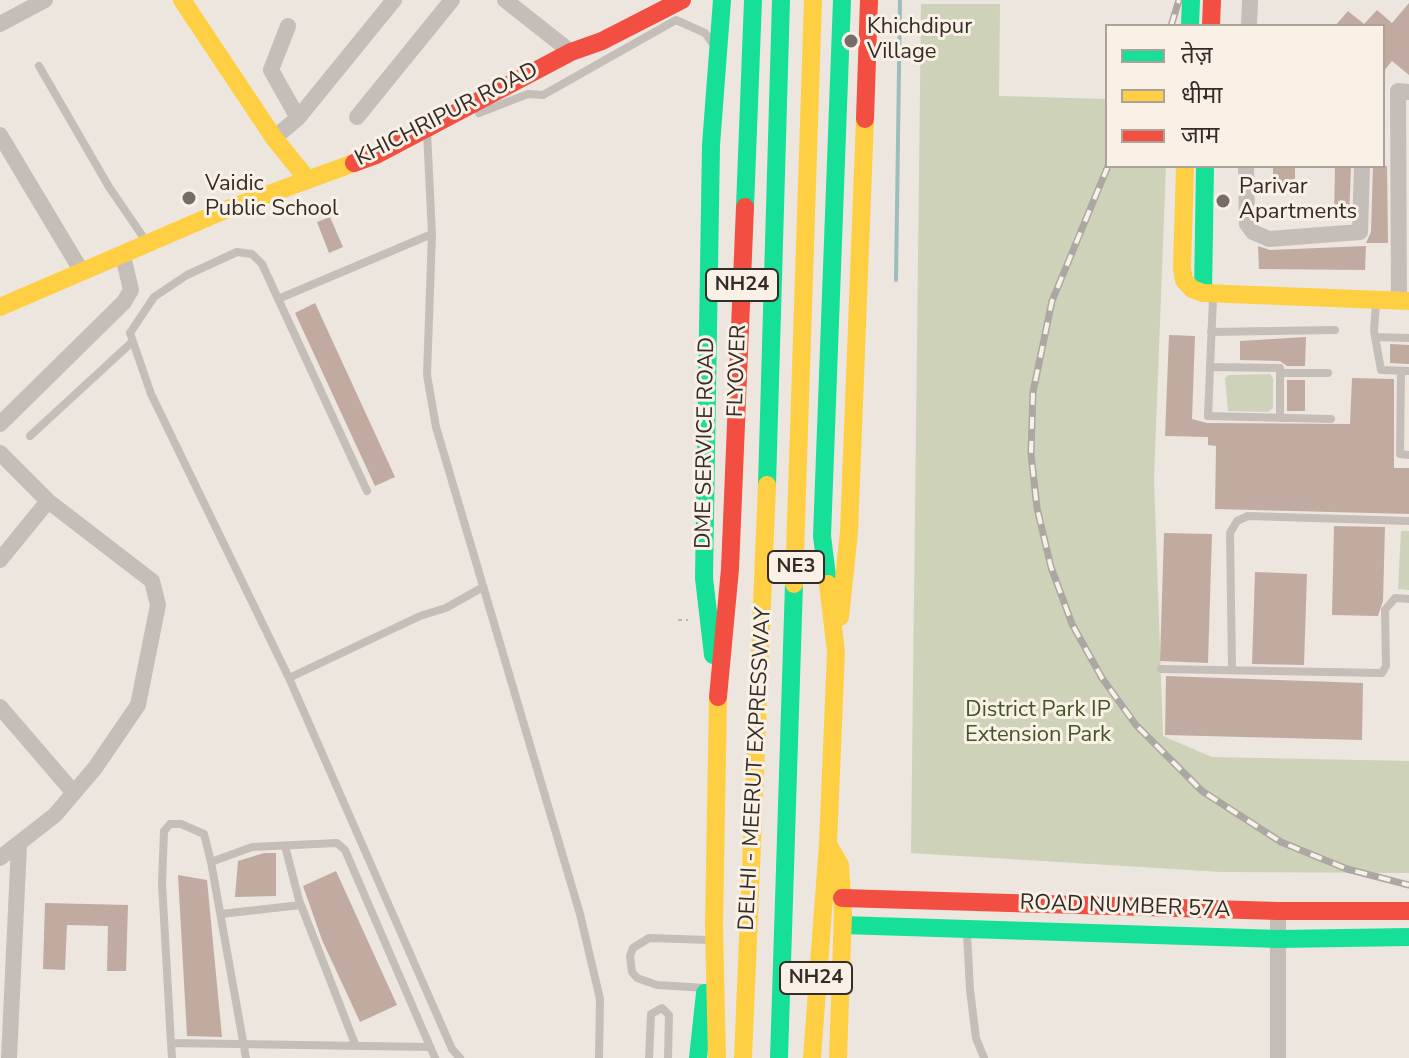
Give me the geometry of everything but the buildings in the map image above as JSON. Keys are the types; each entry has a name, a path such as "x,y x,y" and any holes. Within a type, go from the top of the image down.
{"main road":[{"path":"182,0 274,138 308,180"},
{"name":"KHICHRIPUR ROAD","path":"576,49 595,31 656,0"},
{"name":"KHICHRIPUR ROAD","path":"0,307 225,210 376,155 576,49 602,41 682,0"},
{"name":"DME SERVICE ROAD","path":"718,694 704,578 711,145 722,0"},
{"name":"FLYOVER","path":"718,694 730,569 753,0"},
{"name":"DELHI - MEERUT EXPRESSWAY","path":"743,1058 761,695 781,0"},
{"name":"DELHI - MEERUT EXPRESSWAY","path":"779,1058 813,0"},
{"path":"836,652 822,536 842,0"},
{"path":"838,1058 842,898 840,865 828,844 836,652 849,532 869,0"},
{"path":"1190,24 1191,0"},
{"path":"1211,24 1212,0"},
{"path":"716,81 739,66 849,68 868,83"},
{"path":"1185,168 1182,268 1187,286 1208,293 1404,300"},
{"path":"1205,168 1208,293"},
{"path":"717,1058 714,933 718,694"},
{"name":"NH24","path":"812,1058 828,844"},
{"name":"ROAD NUMBER 57A","path":"842,898 1278,911 1409,911"},
{"name":"ROAD NUMBER 57A","path":"843,925 1279,939 1409,937"},
{"path":"698,1058 714,933"}],"street":[{"path":"0,24 45,0"},
{"path":"274,138 298,118 394,0"},
{"path":"357,117 452,0"},
{"path":"509,1 576,49"},
{"path":"288,26 271,70 298,118"},
{"path":"1404,300 1398,91 1409,92"},
{"path":"0,135 82,272"},
{"path":"1246,168 1247,224 1253,232 1269,239 1360,232 1362,168"},
{"path":"0,424 128,296 130,283 123,256"},
{"path":"0,453 48,501 152,581 157,589 158,605 142,694 103,756 55,815 0,858"},
{"path":"0,560 48,501"},
{"path":"0,707 74,793"},
{"path":"9,1058 19,845"},
{"path":"1278,911 1278,1058"}],"lane":[{"path":"466,118 528,94 543,95 676,20 705,33 718,51"},
{"path":"39,66 109,187 148,245"},
{"path":"427,127 432,234 427,375 436,427 580,914 600,999 599,1058"},
{"path":"278,299 432,234"},
{"path":"367,491 262,264 252,254 237,252 187,275 154,297 130,333 151,394 289,678 452,1049 460,1058"},
{"path":"1208,293 1211,332 1208,416 1331,419"},
{"path":"1376,299 1375,337 1381,370 1405,371 1400,454 1409,455"},
{"path":"1211,332 1335,330"},
{"path":"1375,337 1409,338"},
{"path":"30,436 131,343"},
{"path":"1210,367 1280,368 1280,418"},
{"path":"1280,373 1328,373"},
{"path":"1232,670 1230,533 1237,521 1248,516 1409,521"},
{"path":"289,678 420,616 446,608 483,587"},
{"path":"1161,669 1382,673 1386,666 1385,610 1395,598 1409,599"},
{"path":"172,1058 162,883 164,831 170,824 181,824 204,834 246,1044 246,1058"},
{"path":"211,862 239,849 337,843 345,850 435,1058"},
{"path":"285,846 301,905 355,1044"},
{"path":"221,914 301,905"},
{"path":"967,927 976,1038 984,1058"},
{"path":"706,988 657,985 637,978 632,972 630,956 633,948 649,938 714,933"},
{"path":"649,1058 651,1014 662,1008 669,1015 668,1058"},
{"path":"171,1043 429,1047"}],"green space":[{"name":"District Park IP Extension Park","path":"921,4 1000,4 999,96 1105,99 1105,168 1166,168 1154,479 1163,736 1212,757 1409,761 1409,873 1222,872 911,853"},
{"path":"1270,374 1273,378 1273,408 1268,412 1228,411 1225,378 1229,375"},
{"path":"1401,531 1409,531 1409,590 1398,589"}],"waterway":[{"path":"896,280 900,0"}],"railway":[{"path":"1172,24 1179,0"},
{"path":"1107,168 1052,301 1033,392 1031,454 1037,508 1051,567 1072,624 1102,678 1136,725 1202,791 1281,842 1347,869 1409,885"}],"traffic: fast":[{"path":"713,655 704,578 711,145 722,0"},
{"path":"745,207 753,0"},
{"path":"767,485 781,0"},
{"path":"828,584 822,536 842,0"},
{"path":"1190,24 1191,0"},
{"path":"1203,293 1205,168"},
{"path":"779,1058 794,584"},
{"path":"843,925 1279,939 1409,937"},
{"path":"698,1058 705,993"}],"traffic: slow":[{"path":"182,0 274,138 308,180"},
{"path":"794,584 813,0"},
{"path":"840,617 849,532 865,119"},
{"path":"0,307 225,210 354,163"},
{"path":"1185,168 1182,268 1184,280 1192,289 1203,293 1409,301"},
{"path":"743,1058 767,485"},
{"path":"812,1058 828,844 836,652 828,584"},
{"path":"717,1058 714,926 718,697"},
{"path":"829,846 840,865 843,913 838,1058"}],"traffic: jam":[{"path":"354,163 376,155 571,52 602,41 682,0"},
{"path":"865,119 869,0"},
{"path":"1211,24 1212,0"},
{"path":"718,697 730,569 745,207"},
{"path":"842,898 1278,911 1409,911"}],"place":[{"name":"Khichdipur Village","path":"851,41"},
{"name":"Vaidic Public School","path":"189,198"},
{"name":"Parivar Apartments","path":"1223,201"}]}
